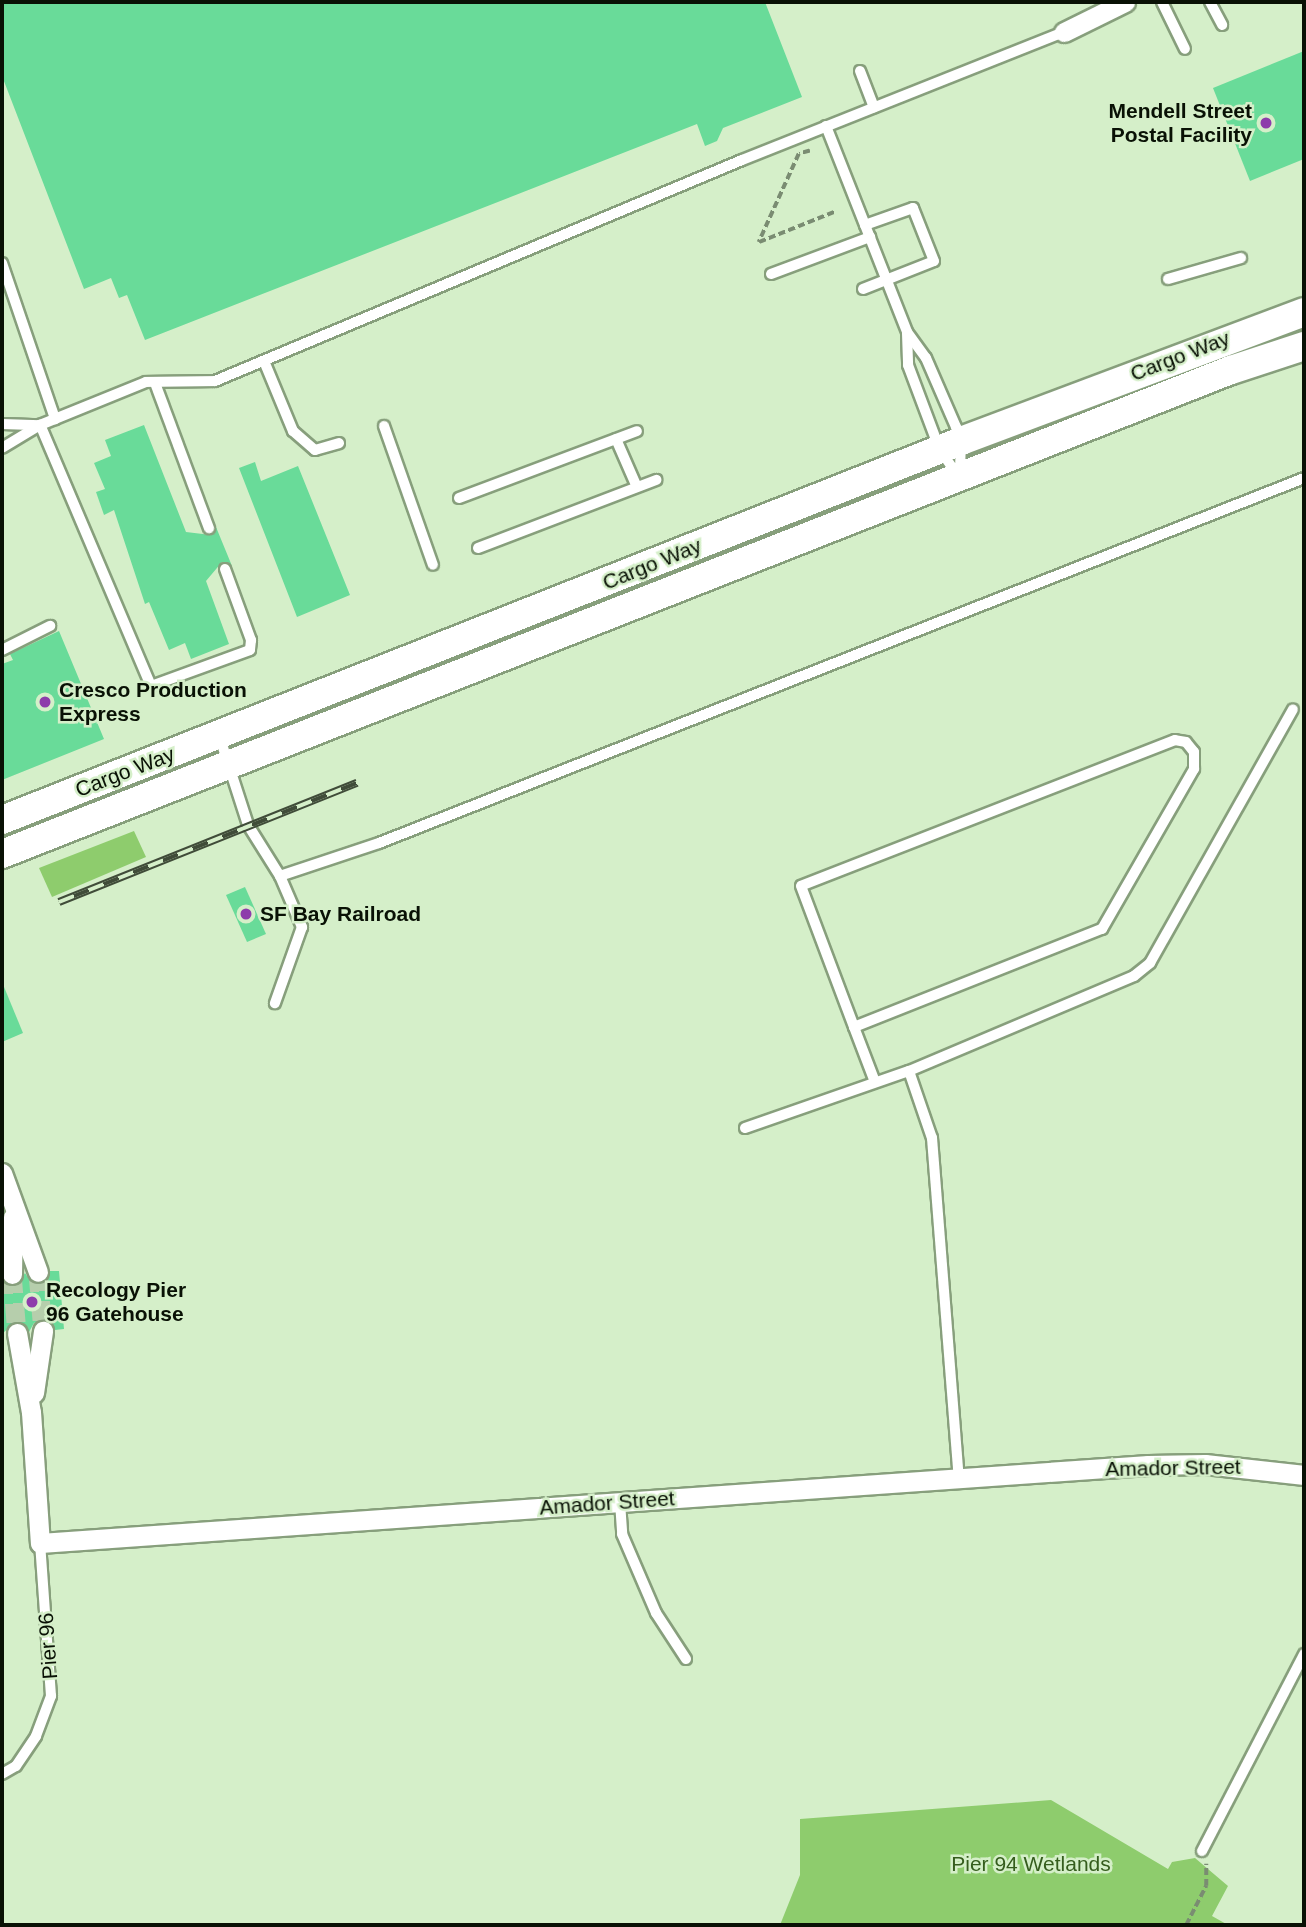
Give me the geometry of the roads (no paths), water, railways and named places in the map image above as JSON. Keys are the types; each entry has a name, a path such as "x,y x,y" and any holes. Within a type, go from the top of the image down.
{"main road":[{"name":"Cargo Way","path":"2,820 950,446 1304,312"},
{"name":"Cargo Way","path":"2,854 960,477 1304,346"}],"street":[{"path":"1064,32 1098,7 1125,2"},
{"path":"2,1173 38,1272"},
{"path":"12,1274 7,1239 13,1205"},
{"path":"31,1412 43,1331"},
{"path":"17,1333 31,1412 40,1543"},
{"name":"Amador Street","path":"40,1543 959,1478 1205,1464 1304,1475"}],"lane":[{"path":"1162,2 1185,49"},
{"path":"1210,2 1222,25"},
{"path":"2,448 40,425 146,382 215,381 826,126 1064,32"},
{"path":"860,71 874,107"},
{"path":"826,126 907,332 926,358 960,477"},
{"path":"863,289 934,261 913,208 865,225"},
{"path":"771,274 870,237"},
{"path":"1167,279 1241,258"},
{"path":"2,263 55,419"},
{"path":"907,332 908,365 950,446 960,477"},
{"path":"264,360 293,431 315,450 339,443"},
{"path":"155,383 209,528"},
{"path":"2,424 40,425"},
{"path":"40,425 151,686 250,650 251,640 225,569"},
{"path":"384,426 433,565"},
{"path":"459,498 636,431"},
{"path":"617,439 637,487"},
{"path":"280,876 379,843 1304,478"},
{"path":"478,548 656,480"},
{"path":"2,650 7,643 50,625"},
{"path":"745,1128 909,1071 1134,976 1150,963 1293,709"},
{"path":"219,735 248,825 280,876 302,927 275,1003"},
{"path":"854,1027 1102,929 1195,769 1194,752 1186,742 1175,740 801,886 854,1027 875,1082"},
{"path":"909,1071 932,1138 959,1478"},
{"path":"620,1502 622,1534 656,1613 686,1659"},
{"name":"Pier 96","path":"2,1774 16,1766 36,1736 51,1696 40,1543"},
{"path":"1202,1852 1304,1654"}],"tunnel":[{"path":"38,1272 43,1331"},
{"path":"12,1274 17,1333"}],"railway":[{"path":"59,902 357,783"}],"place":[{"name":"Mendell Street Postal Facility","path":"1266,123"},
{"name":"Cresco Production Express","path":"45,702"},
{"name":"SF Bay Railroad","path":"246,914"},
{"name":"Recology Pier 96 Gatehouse","path":"32,1302"}],"park label":[{"name":"Pier 94 Wetlands","path":"1031,1864"}]}
